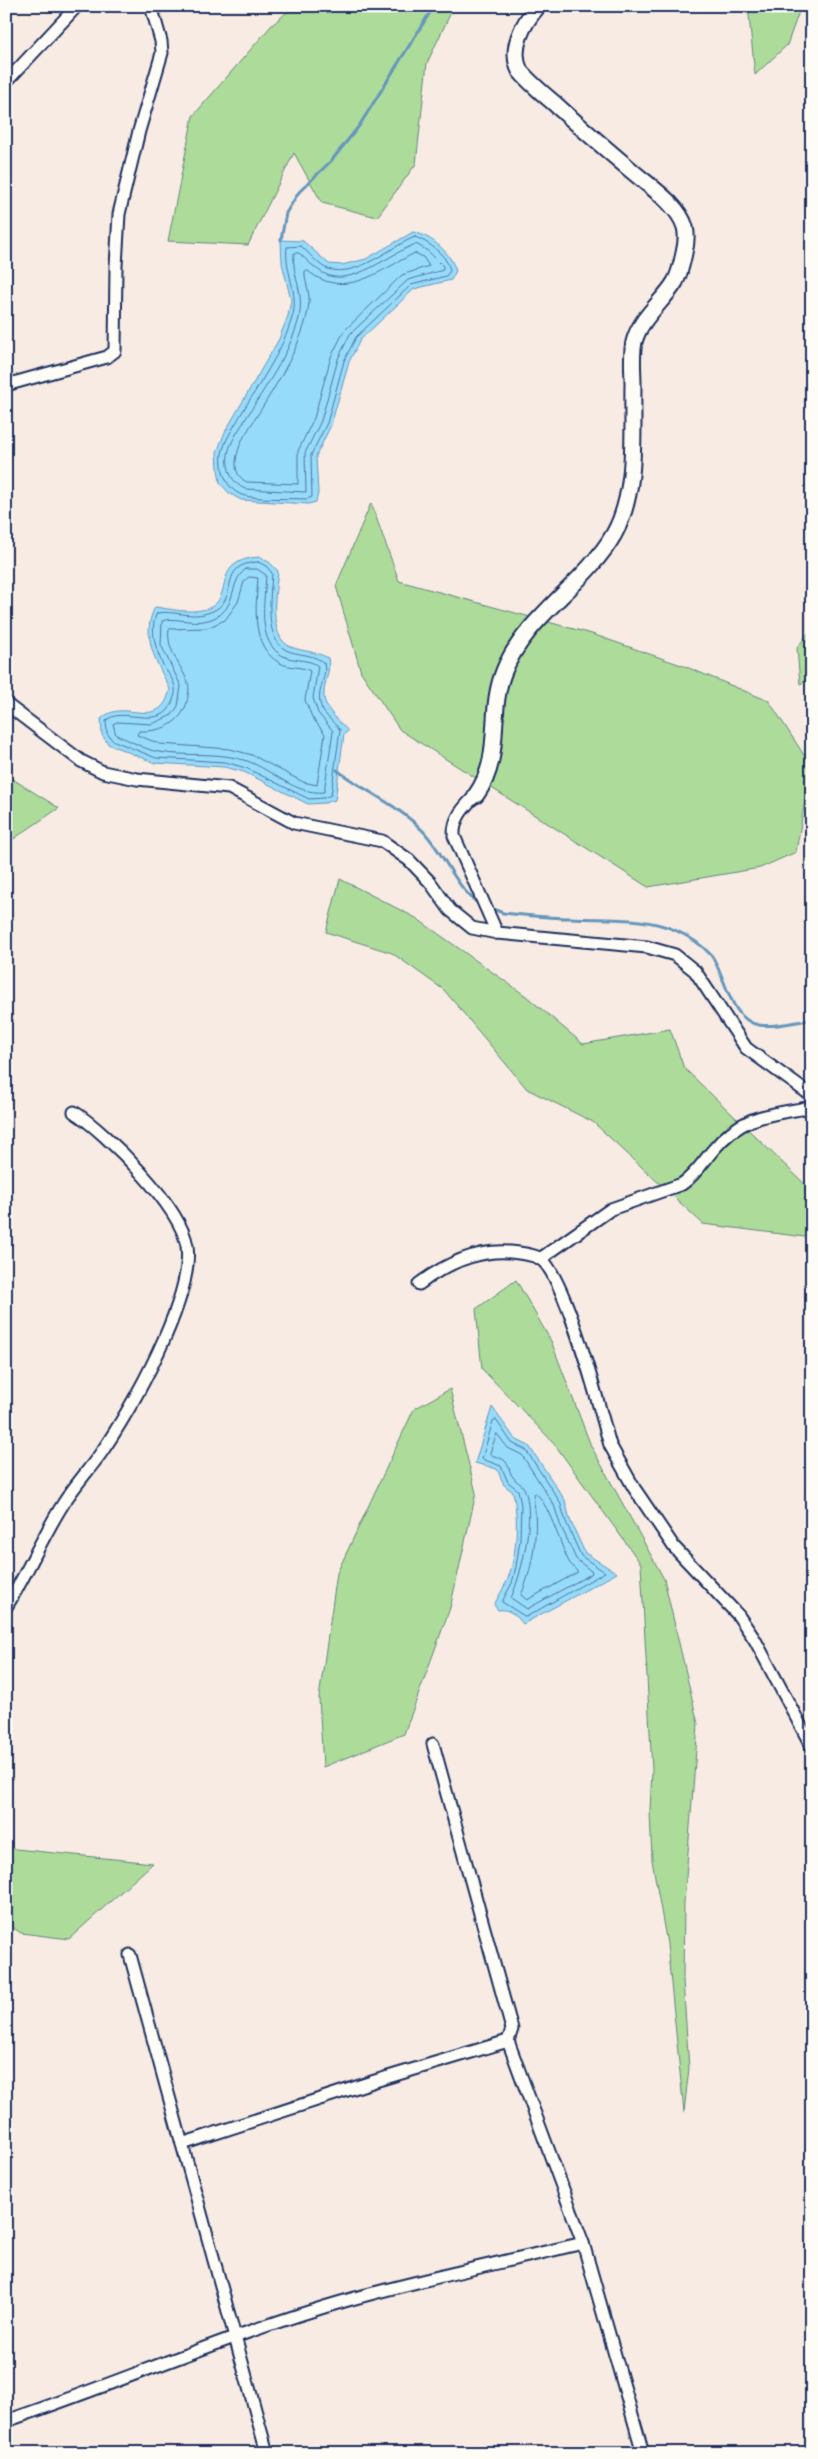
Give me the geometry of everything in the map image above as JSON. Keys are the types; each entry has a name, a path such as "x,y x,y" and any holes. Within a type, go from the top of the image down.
{"street":[{"path":"6,82 77,6"},
{"path":"6,385 107,358 115,351 116,260 119,214 139,130 162,53 150,6"},
{"path":"497,933 454,836 456,819 476,795 491,767 496,700 501,678 509,660 535,624 599,555 614,534 623,513 629,483 632,447 635,341 642,324 676,280 682,262 686,239 685,228 681,218 666,200 577,124 520,71 515,55 518,42 527,20 538,6"},
{"path":"6,704 81,761 103,772 136,780 230,788 294,823 382,841 399,850 466,925 480,931 647,947 675,954 695,971 746,1048 812,1096"},
{"path":"540,1259 611,1208 682,1184 690,1178 727,1136 751,1119 812,1107"},
{"path":"6,1607 27,1573 62,1505 114,1434 148,1374 172,1316 186,1266 186,1240 172,1211 114,1145 87,1120 74,1112"},
{"path":"419,1284 443,1268 486,1253 513,1252 540,1259 554,1277 563,1297 610,1445 618,1463 674,1547 744,1623 812,1746"},
{"path":"433,1744 512,2029 508,2041 584,2242 643,2453"},
{"path":"130,1955 267,2453"},
{"path":"182,2144 375,2081 508,2041"},
{"path":"6,2420 82,2396 234,2337 347,2300 584,2242"}],"green space":[{"path":"294,6 454,6 427,63 416,164 377,217 322,203 294,153 248,245 168,241 193,116 271,26"},
{"path":"748,6 801,6 787,45 755,75"},
{"path":"371,503 399,581 592,634 684,666 769,701 811,766 796,852 760,868 648,887 400,730 361,672 336,586"},
{"path":"812,628 812,678 800,684 797,648"},
{"path":"6,775 59,808 6,844"},
{"path":"340,879 416,918 526,996 583,1044 670,1029 684,1068 812,1191 812,1238 703,1224 593,1122 527,1089 444,990 392,953 326,932"},
{"path":"516,1280 551,1341 591,1446 664,1579 698,1724 684,1903 683,1980 689,2068 684,2112 667,1944 652,1860 650,1811 652,1770 641,1564 553,1442 482,1369 476,1309"},
{"path":"450,1389 476,1493 450,1608 404,1734 323,1767 319,1698 337,1573 414,1409"},
{"path":"6,1848 153,1863 69,1939 21,1933 6,1923"}],"water":[{"path":"413,232 427,237 440,246 450,258 456,271 451,280 414,289 360,340 349,362 331,425 316,456 318,493 316,502 308,504 241,500 229,493 220,483 217,452 225,432 279,339 288,316 291,300 282,263 281,240 303,241 329,264 342,265 366,259"},
{"path":"259,557 269,562 278,571 275,613 276,624 283,642 291,647 328,658 329,668 324,689 324,699 332,714 348,731 344,734 335,800 325,803 308,804 244,772 224,767 155,763 108,744 102,735 101,719 110,713 120,711 150,712 158,709 165,702 170,689 152,649 150,639 149,628 155,607 190,611 202,610 213,606 219,599 227,574 233,566 243,560"},
{"path":"492,1407 515,1439 529,1446 565,1500 570,1520 585,1553 617,1573 523,1624 512,1613 506,1610 498,1610 494,1605 507,1581 513,1560 516,1514 513,1492 504,1485 497,1469 475,1463"}],"waterway":[{"path":"281,240 286,213 299,192 332,160 359,126 434,6"},
{"path":"337,770 413,821 437,848 463,888 480,905"},
{"path":"491,908 503,913 554,918 639,921 665,926 691,938 711,955 729,996 741,1015 749,1021 759,1025 772,1026 812,1020"}]}
